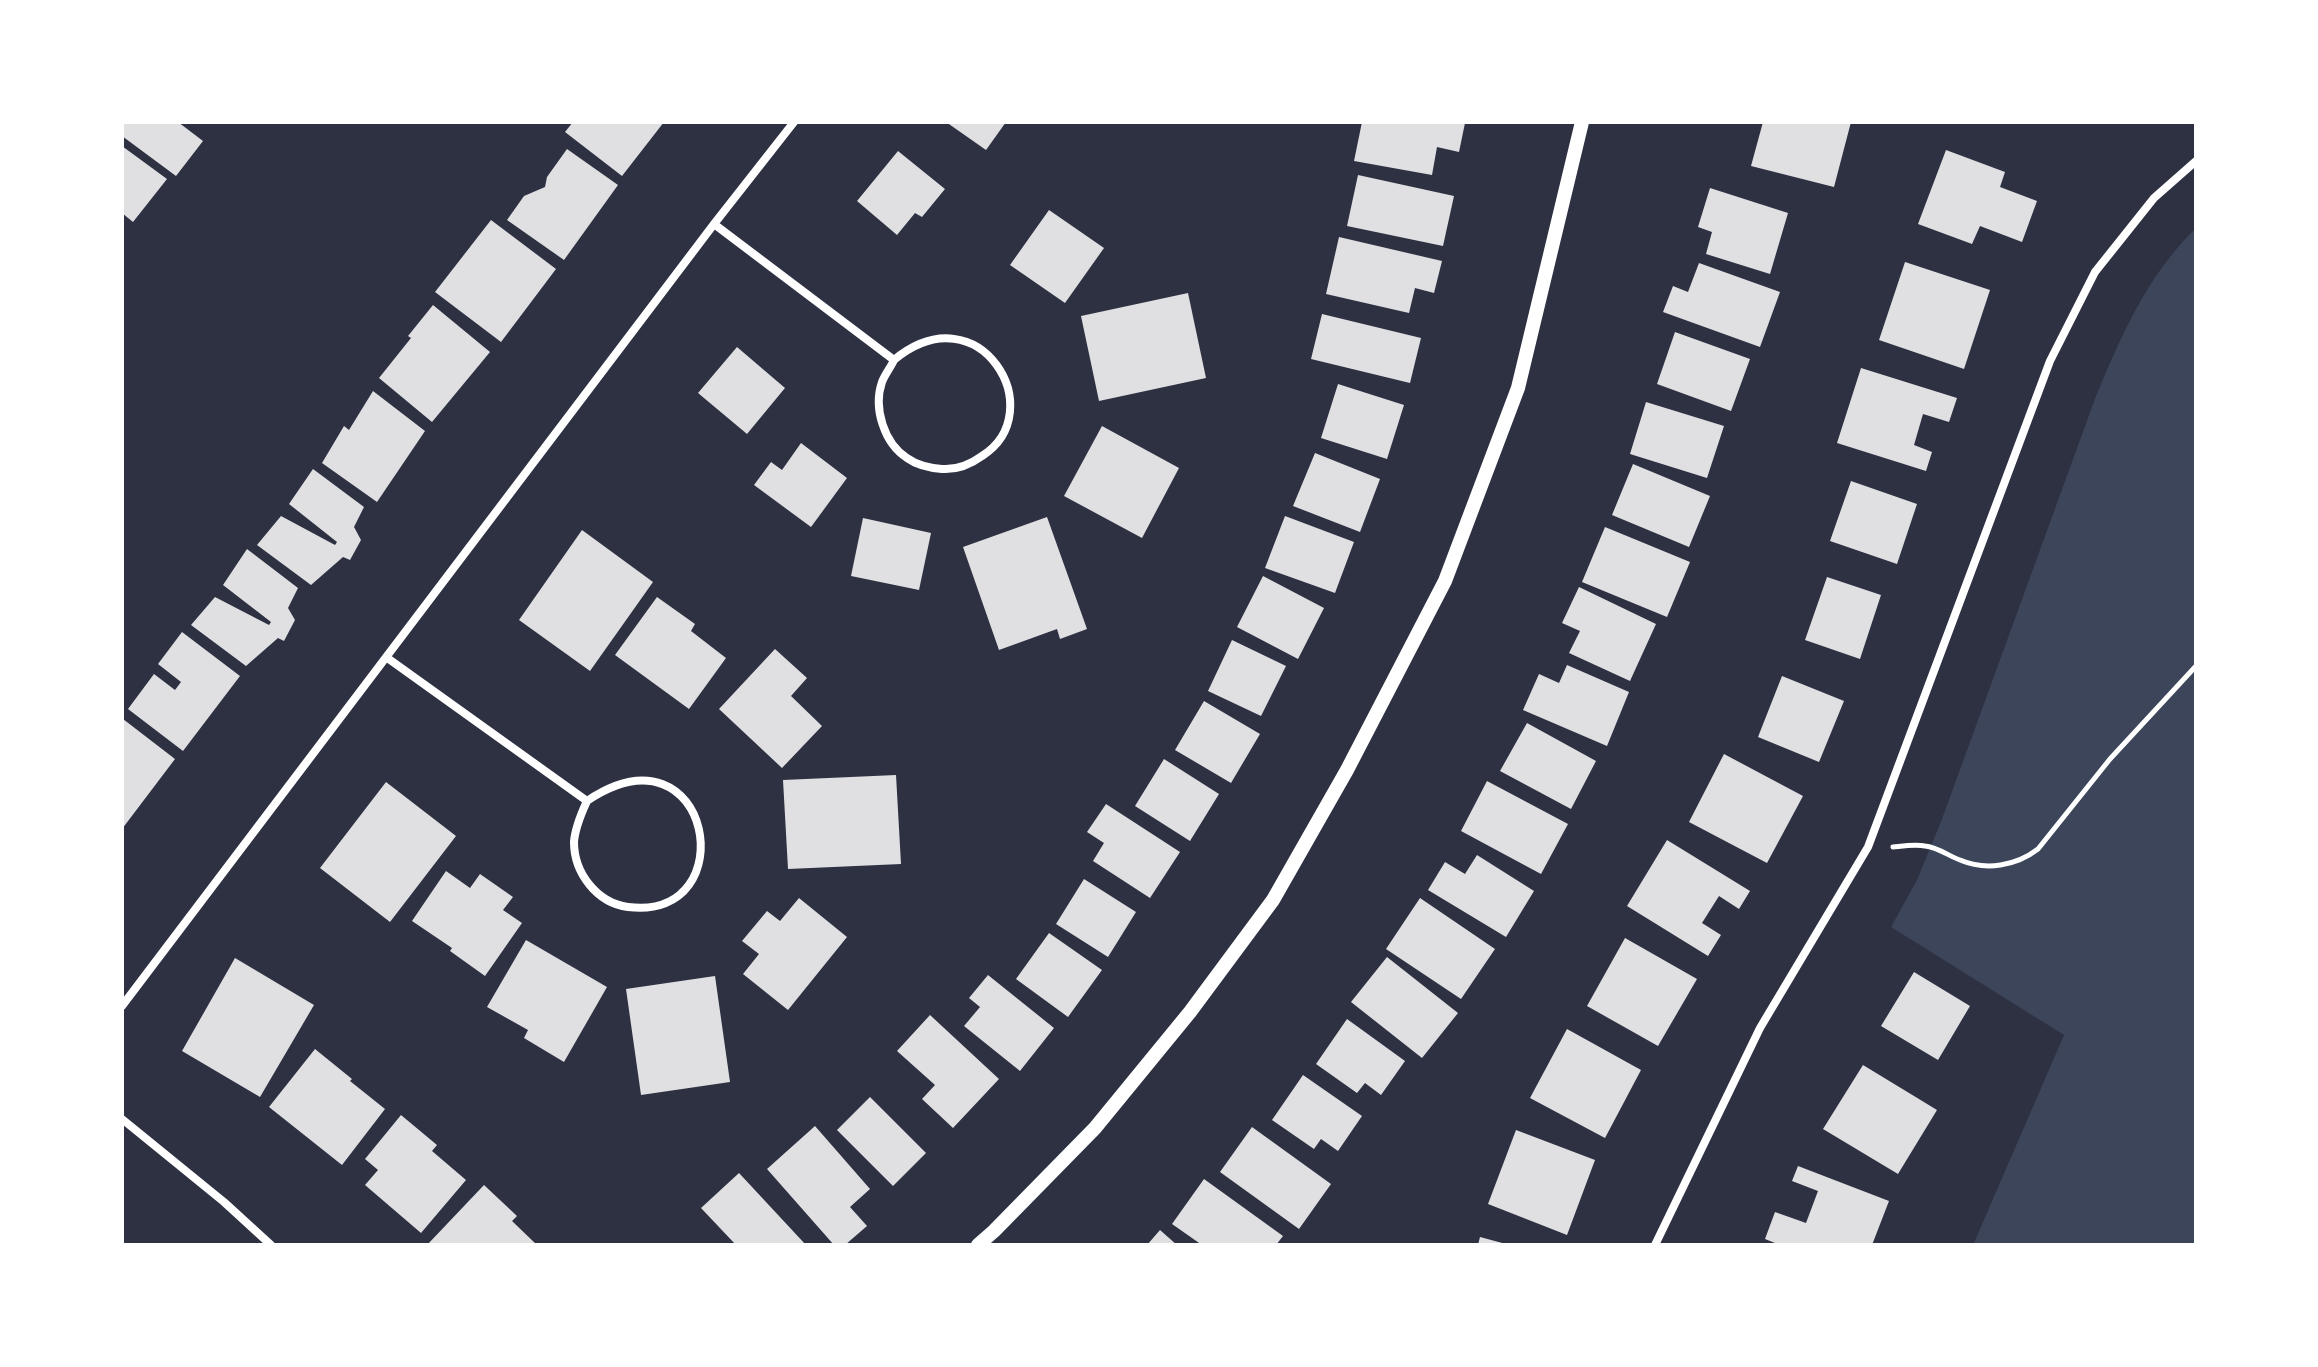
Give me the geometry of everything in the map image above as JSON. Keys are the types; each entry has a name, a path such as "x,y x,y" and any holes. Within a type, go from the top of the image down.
{"street":[{"path":"122,1006 794,122"},
{"path":"978,1245 1095,1128 1190,1012 1273,900 1347,770 1445,581 1518,388 1582,122"},
{"path":"1655,1245 1760,1028 1868,847 2050,361 2095,272 2154,198 2196,161"},
{"path":"714,224 894,360"},
{"path":"951,338 972,343 990,356 1003,373 1010,394 1009,417 1001,437 987,453 969,465 949,470 927,467 907,458 892,443 882,424 879,403 882,382 894,360 909,348 929,339 951,338"},
{"path":"386,657 587,801"},
{"path":"643,780 663,785 680,796 694,811 701,830 702,853 696,874 682,892 663,903 642,908 620,906 600,896 585,880 577,861 574,841 587,801 604,789 623,782 643,780"},
{"path":"122,1119 224,1202 271,1245"}],"path":[{"path":"1868,847 1926,846 1966,863 1982,865 2015,863 2027,857 2038,849 2110,759 2196,666"}],"shaded area":[{"path":"2196,228 2196,1245 1973,1245 2064,1035 1891,927 1917,880 1942,819 2106,373 2150,286"}],"building":[{"path":"122,122 178,122 203,141 176,176 122,136"},
{"path":"573,122 664,122 622,176 565,132"},
{"path":"946,122 1006,122 986,150"},
{"path":"1362,122 1465,123 1459,152 1437,147 1432,175 1354,161"},
{"path":"1763,122 1851,122 1834,187 1751,166"},
{"path":"122,146 167,179 133,222 122,213"},
{"path":"567,149 618,185 564,260 507,220 524,196 545,187 547,177"},
{"path":"1946,150 2005,172 2000,187 2037,201 2022,242 1980,226 1972,244 1918,224"},
{"path":"898,151 945,189 922,217 915,213 897,235 857,201"},
{"path":"1358,175 1454,196 1443,246 1347,226"},
{"path":"1710,188 1788,213 1770,274 1706,254 1712,232 1698,227"},
{"path":"1049,210 1104,248 1065,303 1010,265"},
{"path":"491,220 556,269 501,342 435,292"},
{"path":"1339,237 1442,261 1434,293 1415,288 1409,313 1326,294"},
{"path":"1905,262 1990,290 1964,369 1879,340"},
{"path":"1699,263 1780,292 1760,347 1663,312 1673,286 1688,292"},
{"path":"1188,293 1206,378 1099,401 1081,316"},
{"path":"433,305 490,352 432,422 379,378"},
{"path":"1322,314 1421,338 1410,383 1311,359"},
{"path":"1675,332 1750,359 1731,411 1657,384"},
{"path":"737,347 785,388 747,434 698,393"},
{"path":"1861,368 1957,398 1949,422 1923,414 1914,445 1932,452 1926,471 1837,443"},
{"path":"1338,384 1404,405 1387,459 1321,438"},
{"path":"373,391 425,431 377,502 322,463 344,426 349,430"},
{"path":"1646,402 1724,426 1707,478 1630,454"},
{"path":"1102,426 1179,468 1142,538 1064,496"},
{"path":"801,443 847,478 811,527 754,485 771,462 782,470"},
{"path":"1315,453 1380,479 1360,532 1293,506"},
{"path":"1633,464 1710,496 1689,547 1612,515"},
{"path":"313,469 364,507 354,527 361,540 350,560 343,557 311,585 257,545 281,516 335,545 337,542 289,504"},
{"path":"1851,481 1917,504 1897,564 1830,541"},
{"path":"1285,516 1354,542 1335,593 1265,568"},
{"path":"1047,517 1087,629 1060,639 1057,629 999,650 963,547"},
{"path":"863,518 931,533 919,590 851,576"},
{"path":"1605,527 1690,562 1667,617 1582,582"},
{"path":"582,530 653,582 590,671 519,620"},
{"path":"247,549 298,588 288,608 295,620 284,641 278,638 246,666 191,625 215,597 269,625 271,622 223,585"},
{"path":"1263,576 1324,608 1298,659 1237,627"},
{"path":"1827,577 1881,595 1860,659 1805,640"},
{"path":"1579,587 1656,624 1630,681 1569,653 1580,631 1562,623"},
{"path":"657,597 695,624 691,631 726,658 689,709 615,655"},
{"path":"182,632 240,676 183,751 128,709 154,674 175,690 181,682 158,664"},
{"path":"1232,640 1286,666 1261,716 1208,691"},
{"path":"775,649 807,678 791,696 822,726 782,768 719,709"},
{"path":"1567,665 1629,692 1607,746 1523,710 1539,674 1559,683"},
{"path":"1782,676 1844,701 1819,762 1758,737"},
{"path":"1204,701 1260,734 1231,783 1175,750"},
{"path":"122,721 175,759 122,829"},
{"path":"1527,723 1596,761 1571,809 1500,771"},
{"path":"1724,754 1803,796 1767,863 1689,822"},
{"path":"1164,759 1219,794 1190,841 1135,806"},
{"path":"896,775 901,864 788,869 783,780"},
{"path":"1487,781 1568,824 1541,874 1461,831"},
{"path":"386,782 456,836 390,922 320,868"},
{"path":"1106,804 1180,852 1150,898 1093,861 1104,843 1087,832"},
{"path":"1667,840 1750,891 1739,909 1719,896 1702,923 1721,935 1708,956 1627,906"},
{"path":"1477,855 1534,891 1506,937 1428,890 1445,862 1465,874"},
{"path":"446,871 470,888 480,874 513,897 503,910 522,923 485,976 450,951 452,948 412,921"},
{"path":"1084,879 1136,912 1108,957 1056,924"},
{"path":"799,898 847,937 788,1010 743,974 759,954 742,941 767,911 780,921"},
{"path":"1420,898 1495,949 1461,999 1386,949"},
{"path":"1049,933 1102,970 1068,1017 1016,979"},
{"path":"1625,938 1697,979 1658,1046 1587,1006"},
{"path":"526,940 607,987 564,1062 524,1038 528,1030 487,1007"},
{"path":"1387,957 1458,1013 1422,1058 1351,1002"},
{"path":"235,958 314,1005 260,1097 182,1051"},
{"path":"1914,972 1970,1006 1938,1060 1881,1026"},
{"path":"988,975 1054,1028 1020,1071 964,1026 980,1007 969,998"},
{"path":"715,976 730,1082 641,1095 626,989"},
{"path":"930,1015 999,1079 953,1128 922,1099 935,1085 897,1051"},
{"path":"1347,1019 1405,1061 1381,1095 1365,1083 1357,1093 1316,1064"},
{"path":"1567,1029 1641,1070 1605,1138 1530,1098"},
{"path":"315,1049 385,1109 342,1165 269,1107"},
{"path":"1863,1065 1937,1110 1898,1174 1823,1129"},
{"path":"1303,1075 1362,1116 1338,1151 1321,1139 1314,1149 1272,1120"},
{"path":"870,1097 926,1153 893,1186 837,1130"},
{"path":"401,1115 437,1145 432,1151 466,1180 421,1233 365,1185 378,1170 365,1159"},
{"path":"815,1126 870,1189 850,1207 867,1226 845,1245 834,1245 767,1169"},
{"path":"1252,1127 1331,1184 1299,1229 1220,1172"},
{"path":"1516,1130 1595,1160 1567,1235 1488,1204"},
{"path":"1798,1166 1889,1201 1872,1245 1780,1245 1765,1239 1775,1212 1806,1223 1818,1191 1792,1181"},
{"path":"739,1173 806,1245 736,1245 701,1208"},
{"path":"1204,1179 1283,1236 1276,1245 1202,1245 1172,1224"},
{"path":"484,1185 517,1216 512,1221 537,1245 427,1245"},
{"path":"1160,1230 1177,1245 1147,1245"},
{"path":"1480,1237 1506,1244 1506,1245 1478,1245"}]}
